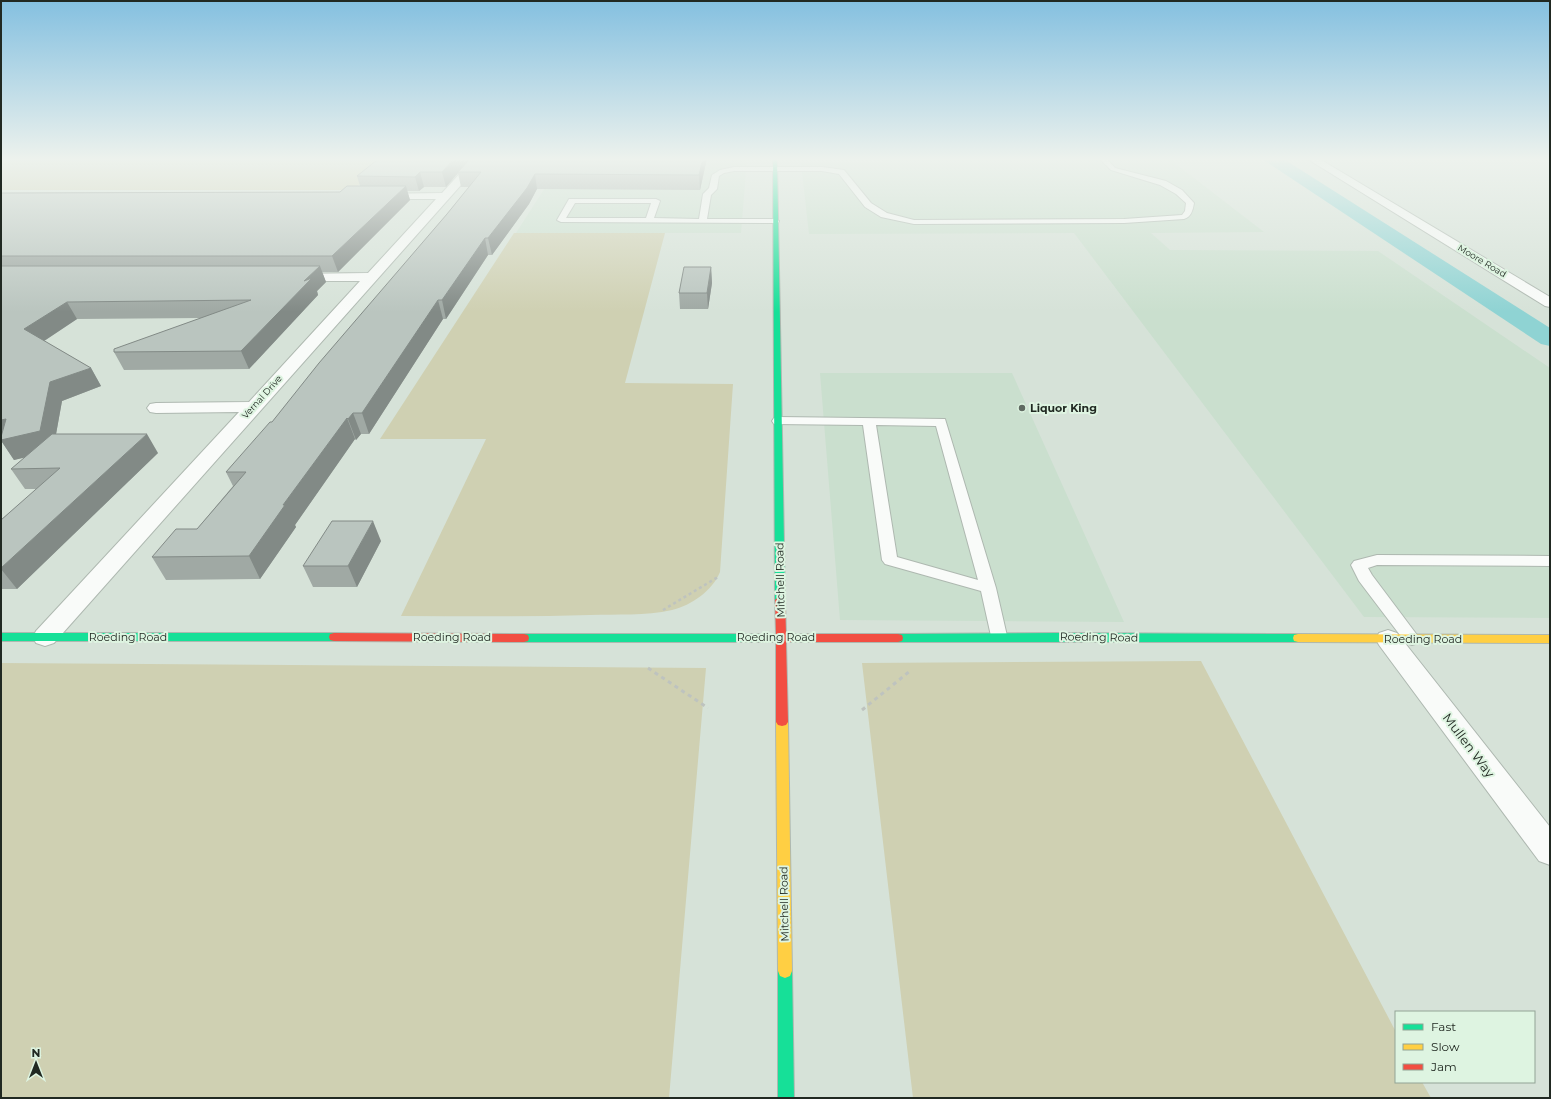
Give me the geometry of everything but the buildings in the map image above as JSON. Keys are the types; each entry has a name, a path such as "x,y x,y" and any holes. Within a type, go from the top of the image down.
{"street":[{"name":"Vernal Drive","path":"45,637 434,209"},
{"name":"Mitchell Road","path":"775,209 786,1098"},
{"name":"Moore Road","path":"1396,209 1550,303"},
{"path":"285,277 372,277"},
{"path":"156,408 253,407"},
{"name":"Roeding Road","path":"1,637 894,638 999,636 1550,639"},
{"name":"Mullen Way","path":"1400,639 1550,851"}],"lane":[{"path":"567,209 561,220 775,221"},
{"path":"649,220 653,209"},
{"path":"703,221 705,209"},
{"path":"876,209 884,215 914,222 1124,221 1184,217 1189,209"},
{"path":"778,421 941,422 988,588 999,636"},
{"path":"869,422 890,560 988,588"},
{"path":"1400,639 1359,565 1377,560 1550,561"}],"path":[{"path":"660,612 718,577"},
{"path":"648,668 708,708"},
{"path":"862,710 910,671"}],"shaded area":[{"path":"531,209 743,209 741,233 516,233"},
{"path":"806,209 1235,209 1264,232 1151,233 1170,250 1378,251 1550,368 1550,618 1364,617 1074,233 809,234"},
{"path":"514,233 665,233 625,383 733,384 720,572 707,591 687,605 662,612 631,614 401,616 486,439 380,439"},
{"path":"820,373 1012,373 1124,622 840,620"},
{"path":"1201,661 1395,1030 1395,1083 1423,1083 1431,1098 913,1098 862,663"},
{"path":"1,663 706,668 669,1098 1,1098"}],"waterway":[{"path":"1350,209 1550,339"}],"traffic: fast":[{"path":"776,209 780,600"},
{"path":"1,637 334,637"},
{"path":"524,638 773,638"},
{"path":"898,638 1298,638"},
{"path":"785,971 786,1098"}],"traffic: slow":[{"path":"1298,638 1550,639"},
{"path":"782,722 785,971"}],"traffic: jam":[{"path":"780,600 782,722"},
{"path":"334,637 524,638"},
{"path":"773,638 898,638"}],"place":[{"name":"Liquor King","path":"1022,408"}]}
